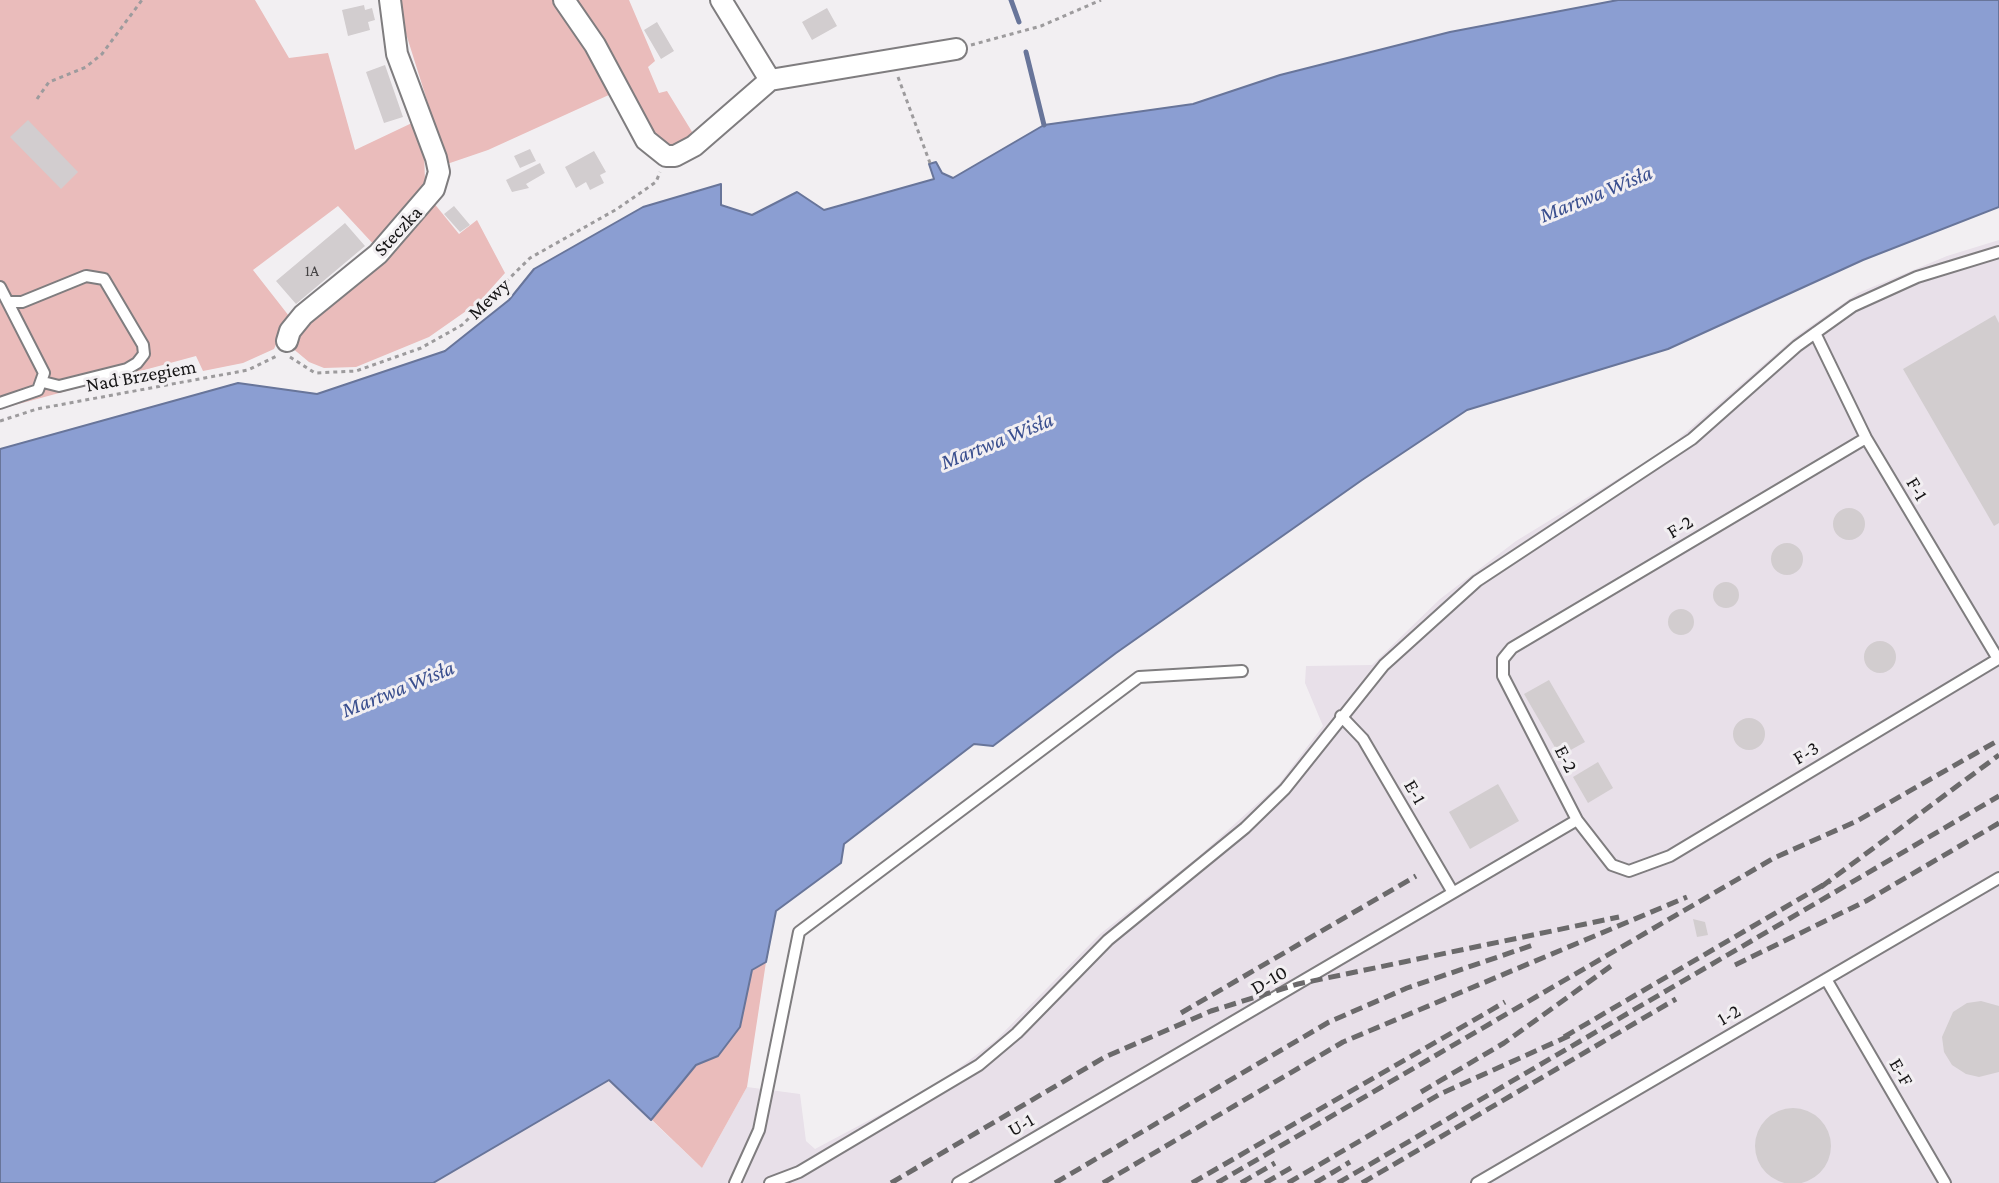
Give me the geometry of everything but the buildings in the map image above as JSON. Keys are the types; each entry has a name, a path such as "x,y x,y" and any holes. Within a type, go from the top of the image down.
{"street":[{"name":"Steczka","path":"285,346 290,331 303,315 378,254 434,189 439,172 436,158 397,54 390,0"},
{"path":"564,0 595,45 646,140 666,156 675,156 694,146 770,80 956,49"},
{"path":"721,0 770,80"}],"lane":[{"path":"770,1183 799,1172 979,1065 1017,1033 1108,940 1245,828 1285,789 1384,665 1477,581 1692,439 1815,333 1883,291 1999,252"},
{"path":"10,302 22,302 86,276 104,279 143,345 144,354 127,369 59,386 43,382"},
{"path":"0,287 40,363 43,382"},
{"name":"F-1","path":"1815,333 1866,438 1998,659"},
{"path":"0,403 30,394 43,382"},
{"name":"F-2","path":"1512,648 1866,438"},
{"name":"E-2","path":"1512,648 1503,659 1503,676 1577,820 1612,865 1629,871"},
{"name":"F-3","path":"1629,871 1670,856 1998,659"},
{"path":"735,1183 759,1130 799,932 1139,677 1242,671"},
{"name":"E-1","path":"1341,716 1363,739 1452,891"},
{"name":"D-10","path":"1103,1098 1577,820"},
{"name":"1-2","path":"1477,1183 1999,878"},
{"name":"E-F","path":"1826,979 1945,1183"},
{"name":"U-1","path":"958,1183 1103,1098"},
{"path":"788,1183 799,1172"}],"path":[{"path":"37,99 49,82 86,67 102,54 142,0"},
{"path":"956,49 1041,26 1101,0"},
{"path":"891,58 930,163"},
{"name":"Mewy","path":"285,346 315,373 356,371 421,348 462,325 530,258 617,209 656,182 666,156"},
{"name":"Nad Brzegiem","path":"0,421 37,409 248,370 285,346"}],"shaded area":[{"path":"0,0 255,0 289,58 328,53 355,150 414,122 424,152 425,181 413,209 376,247 338,206 253,270 289,316 274,349 243,363 203,371 196,356 0,409"},
{"path":"402,0 559,0 611,94 488,150 447,164 402,21"},
{"path":"574,0 629,0 655,61 648,67 659,93 667,91 694,135 675,150 660,146"},
{"path":"433,202 459,234 477,220 505,273 479,302 429,337 356,367 324,368 309,362 291,347 297,325"},
{"path":"1999,240 1999,1183 433,1183 609,1080 702,1168 747,1087 800,1094 806,1141 815,1149 939,1083 996,1040 1100,934 1198,857 1278,785 1323,726 1305,683 1306,666 1372,665 1440,599 1516,541 1668,448 1795,337 1858,293 1947,256"},
{"path":"766,962 747,1087 702,1168 652,1120 696,1065 718,1056 740,1027 752,970"}],"water":[{"name":"Martwa Wisła","path":"1618,0 1999,0 1999,207 1863,260 1668,349 1467,410 1362,480 1116,653 993,746 974,744 844,844 841,863 776,911 766,962 752,970 740,1027 718,1056 696,1065 651,1120 609,1080 433,1183 0,1183 0,449 238,383 317,394 445,351 509,300 534,269 643,207 721,184 721,205 752,215 797,192 824,210 934,179 929,164 936,162 942,173 953,178 1044,125 1193,104 1280,75 1450,32"}],"waterway":[{"path":"1011,0 1019,22"},
{"path":"1026,52 1044,125"}],"railway":[{"path":"1217,1183 1774,858 1857,821 1999,740"},
{"path":"1821,887 1999,755"},
{"path":"1338,1183 1999,796"},
{"path":"1735,965 1866,901 1999,823"},
{"path":"1181,1013 1416,876"},
{"path":"1564,1037 1830,881"},
{"path":"1103,1183 1343,1042 1687,897"},
{"path":"891,1183 1105,1057 1211,1011 1298,984 1619,917"},
{"path":"1055,1183 1329,1022 1407,988 1533,945"},
{"path":"1421,1092 1504,1043 1611,966"},
{"path":"1362,1183 1676,999"},
{"path":"1192,1183 1505,1002"},
{"path":"1288,1183 1440,1094 1571,1035"},
{"path":"1315,1183 1350,1162"},
{"path":"1241,1183 1275,1163"},
{"path":"1265,1183 1296,1165"}]}
